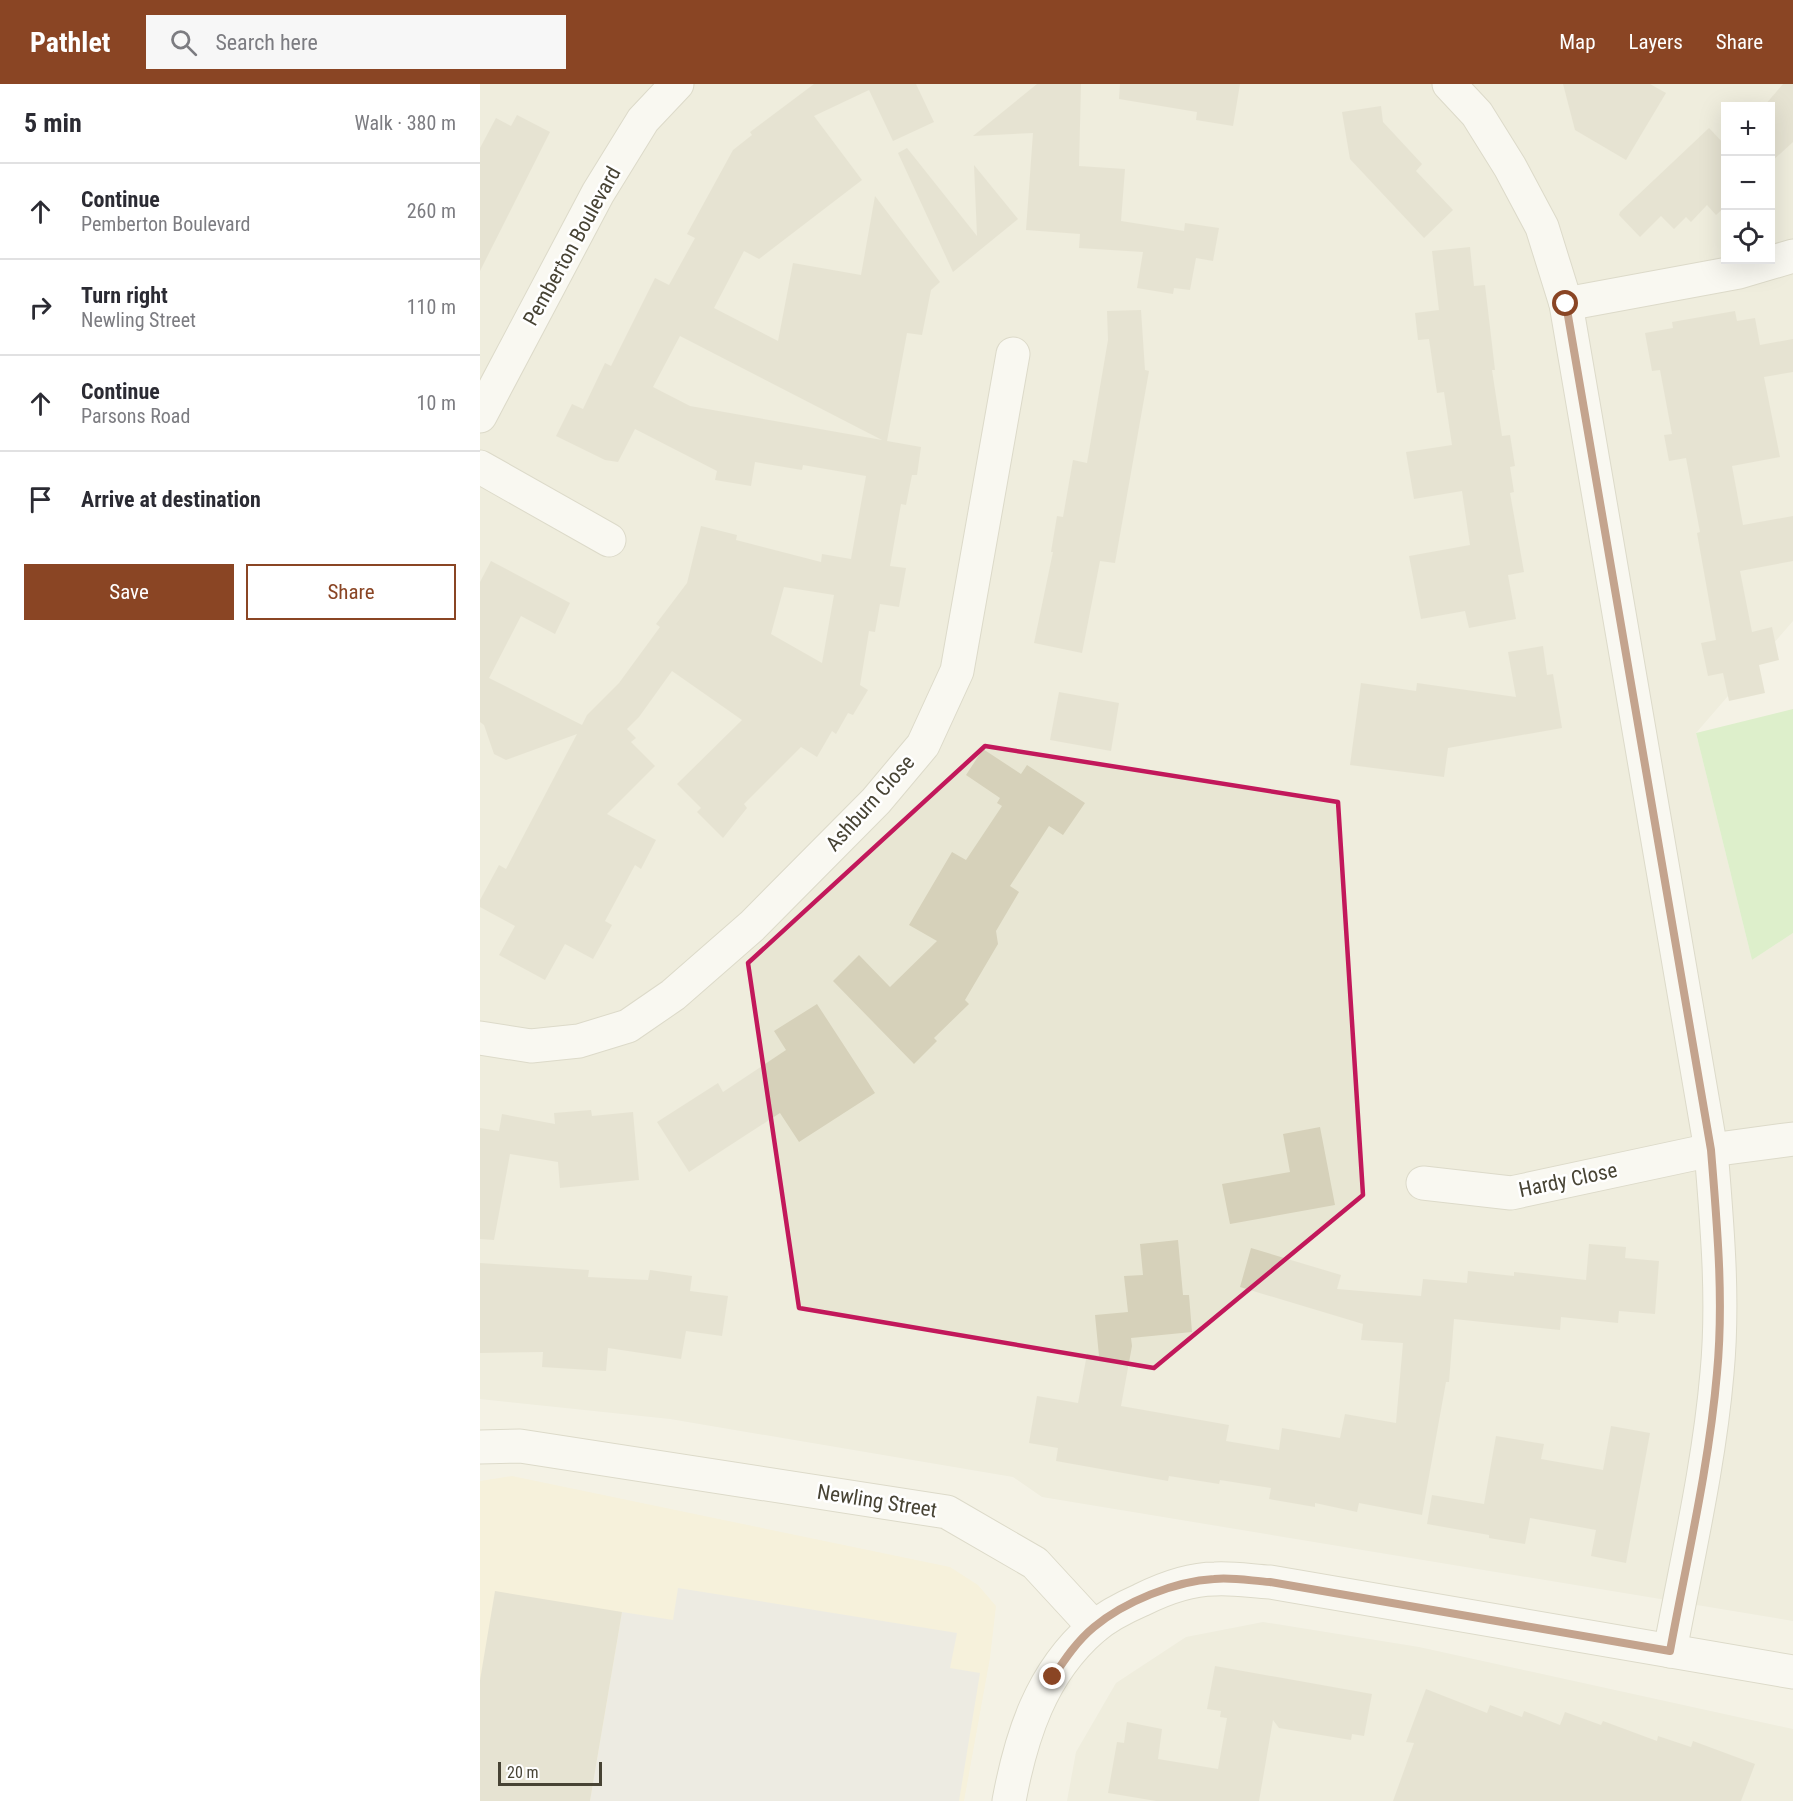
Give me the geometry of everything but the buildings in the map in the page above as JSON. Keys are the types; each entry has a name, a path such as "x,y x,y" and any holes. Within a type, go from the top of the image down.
{"street":[{"name":"Pemberton Boulevard","path":"480,416 598,193 643,120 677,84"},
{"path":"1449,84 1477,114 1510,166 1542,227 1566,304 1711,1150 1720,1264 1718,1372 1704,1469 1670,1651"},
{"path":"1566,304 1738,272 1793,256"},
{"name":"Ashburn Close","path":"480,1038 531,1046 579,1041 628,1026 673,995 752,926 876,801 923,745 957,671 1013,354"},
{"path":"480,467 609,540"},
{"name":"Hardy Close","path":"1423,1183 1511,1193 1711,1150 1793,1140"},
{"name":"Newling Street","path":"480,1447 520,1446 947,1512 1035,1563 1094,1627"},
{"path":"1009,1801 1017,1757 1031,1714 1071,1651 1094,1627 1155,1593 1214,1579 1270,1582 1793,1672"}],"highlighted area":[{"path":"985,746 1338,802 1363,1195 1154,1368 799,1308 748,963"}],"shaded area":[{"path":"480,84 1793,84 1793,621 1696,733 1752,960 1793,933 1793,1621 1042,1497 1013,1477 670,1419 480,1399"},
{"path":"512,1476 950,1567 978,1585 996,1606 990,1658 964,1801 480,1801 480,1481"},
{"path":"678,1588 957,1633 950,1668 980,1673 959,1801 590,1801 622,1612 673,1620"},
{"path":"1263,1622 1419,1647 1793,1729 1793,1801 1067,1801 1076,1752 1116,1683 1186,1637"}],"green space":[{"path":"1793,709 1793,933 1752,960 1696,733"}],"route":[{"path":"1053,1677 1071,1651 1094,1627 1115,1614 1155,1593 1214,1579 1270,1582 1670,1651 1704,1469 1718,1372 1720,1264 1711,1150 1566,304"}]}
